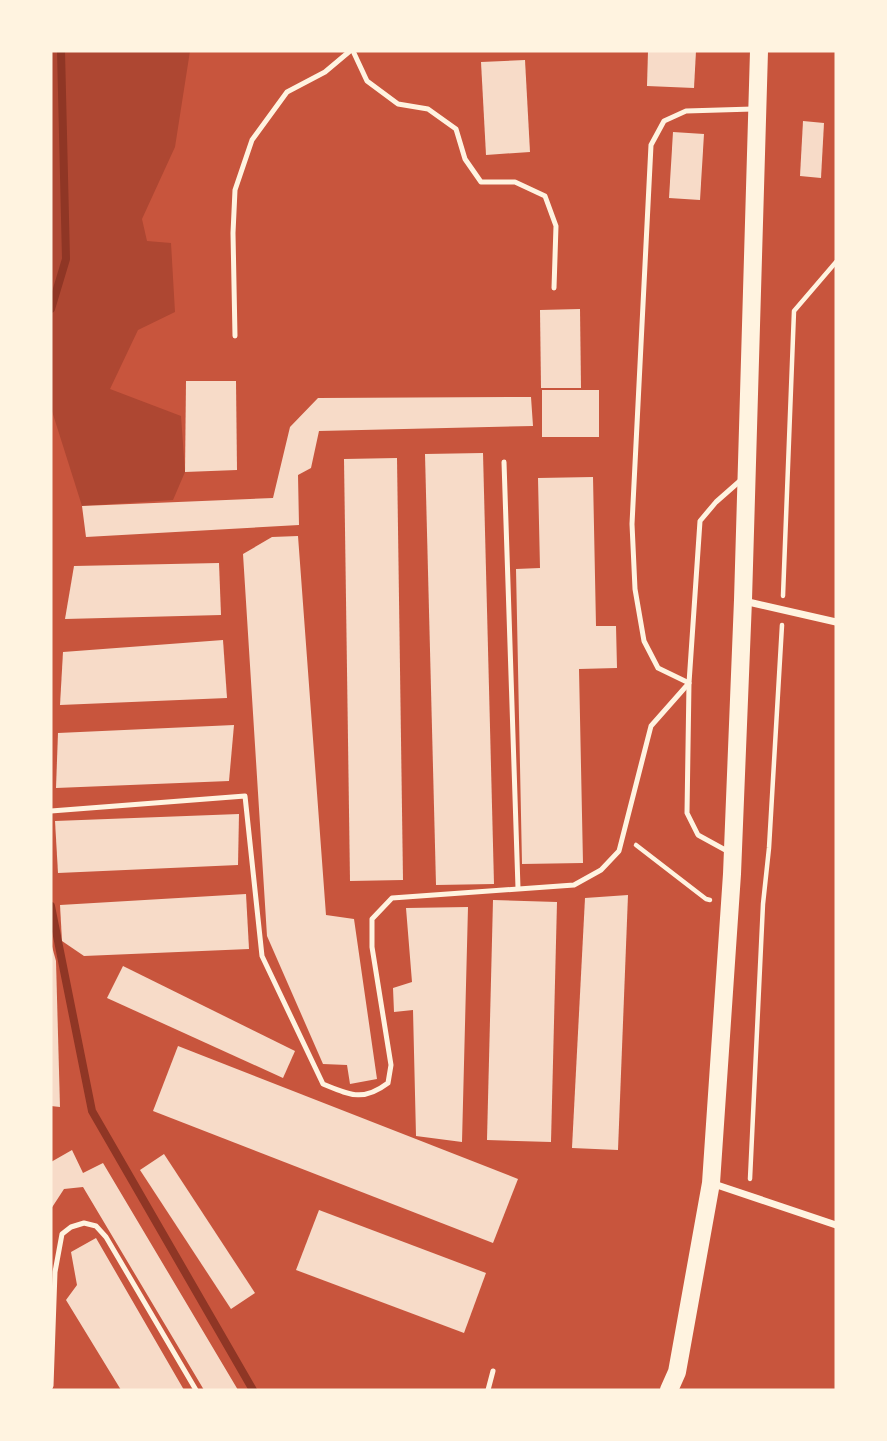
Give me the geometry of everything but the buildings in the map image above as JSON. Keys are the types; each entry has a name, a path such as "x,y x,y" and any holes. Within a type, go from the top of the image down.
{"main road":[{"path":"669,1390 677,1372 712,1183 733,854 759,57"}],"street":[{"path":"743,600 836,622"},
{"path":"712,1183 836,1225"}],"lane":[{"path":"235,336 235,190 252,140 287,92 325,72 351,51 366,82 398,104 428,109 456,129 465,159 481,182 515,182 545,196 556,226 554,288"},
{"path":"689,683 658,668 644,641 635,589 632,524 651,145 664,121 686,111 757,109"},
{"path":"504,462 518,888"},
{"path":"733,854 698,835 687,813 689,683 700,521 716,502 746,475"},
{"path":"51,811 245,796 262,956 323,1084 352,1096 374,1093 387,1083 391,1065 372,947 372,919 392,898 574,885 601,870 618,851 651,726 689,683"},
{"path":"51,1386 55,1272 62,1234 71,1227 84,1223 96,1226 106,1237 196,1390"},
{"path":"488,1390 493,1371"}],"path":[{"path":"749,1194 763,904 769,848 783,610 794,312 836,262"},
{"path":"622,835 706,899 763,904"}],"shaded area":[{"path":"51,51 190,51 175,147 142,219 147,241 171,243 175,312 138,330 110,389 181,416 185,472 173,500 82,506 51,408"}],"waterway":[{"path":"51,309 66,259 61,51"},
{"path":"51,906 92,1111 253,1390"}]}
